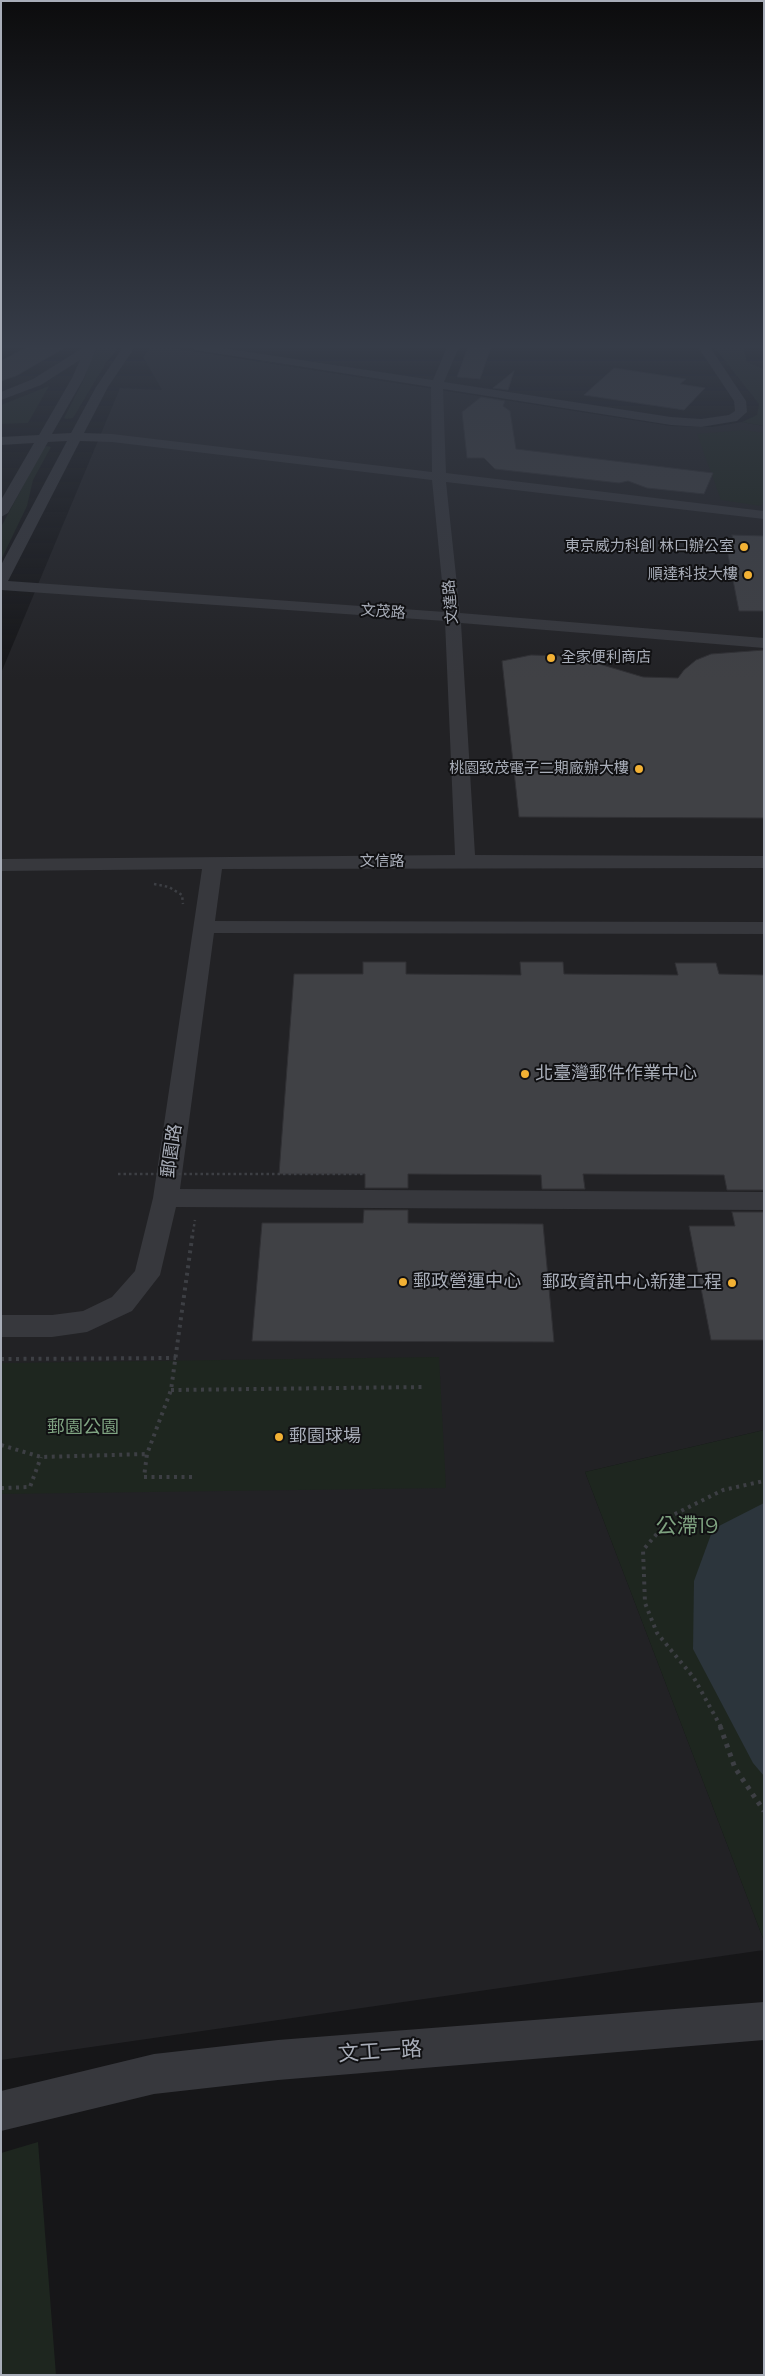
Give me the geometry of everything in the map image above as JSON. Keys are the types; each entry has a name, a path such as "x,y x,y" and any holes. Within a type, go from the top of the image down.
{"street":[{"path":"1,513 32,458"},
{"path":"1,580 64,458"},
{"path":"283,458 439,478 764,515"},
{"name":"文達路","path":"439,458 453,618 465,861"},
{"name":"文茂路","path":"1,584 764,643"},
{"name":"文信路","path":"1,865 465,861 764,862"},
{"name":"郵園路","path":"1,1326 52,1326 87,1321 122,1304 146,1275 166,1198 213,863"},
{"path":"204,926 764,928"},
{"path":"166,1198 764,1201"},
{"name":"文工一路","path":"1,2111 154,2074 278,2060 764,2021"}],"path":[{"path":"153,884 169,887 182,895 183,907"},
{"path":"142,1182 144,1172"},
{"path":"118,1174 365,1174"},
{"path":"192,1477 144,1477 147,1454 171,1390 195,1216"},
{"path":"1,1359 176,1358"},
{"path":"171,1390 425,1387"},
{"path":"1,1445 41,1457 147,1454"},
{"path":"1,1488 30,1487 41,1457"},
{"path":"764,1481 723,1490 674,1515 643,1550 645,1603 657,1633 694,1678 718,1719 735,1768 764,1810"}],"shaded area":[{"path":"91,458 764,458 764,1430 585,1472 764,1941 764,1950 1,2060 1,673"},
{"path":"764,1503 764,1776 753,1763 693,1649 694,1581 713,1529"}],"green space":[{"path":"38,458 45,458 33,480 27,506 1,560 1,527"},
{"path":"706,458 764,458 764,501 761,506 721,500"},
{"name":"郵園公園","path":"439,1357 446,1488 1,1494 1,1363"},
{"name":"公滯19","path":"764,1430 764,1941 585,1472"},
{"path":"38,2142 56,2375 1,2375 1,2153"}],"building":[{"path":"467,458 589,458 713,473 704,494 647,488 628,481 619,483 495,469 484,458"},
{"name":"順達科技大樓","path":"732,535 764,536 764,611 739,611 725,539 733,539"},
{"name":"桃園致茂電子二期廠辦大樓","path":"764,650 764,818 519,817 502,661 531,655 564,656 643,677 678,678 696,660 711,654"},
{"name":"北臺灣郵件作業中心","path":"363,962 406,962 406,974 521,975 520,962 563,962 564,974 678,975 675,963 716,963 719,974 764,975 764,1190 727,1190 724,1175 583,1174 585,1189 542,1189 541,1175 408,1174 408,1188 365,1188 365,1174 279,1174 294,974 363,974"},
{"name":"郵政營運中心","path":"364,1210 408,1210 408,1223 543,1224 554,1342 252,1341 262,1223 363,1223"},
{"name":"郵政資訊中心新建工程","path":"732,1212 764,1212 764,1340 711,1340 689,1226 735,1226"}],"place":[{"name":"東京威力科創 林口辦公室","path":"744,547"},
{"name":"順達科技大樓","path":"748,575"},
{"name":"全家便利商店","path":"551,658"},
{"name":"桃園致茂電子二期廠辦大樓","path":"639,769"},
{"name":"北臺灣郵件作業中心","path":"525,1074"},
{"name":"郵政營運中心","path":"403,1282"},
{"name":"郵政資訊中心新建工程","path":"732,1283"},
{"name":"郵園球場","path":"279,1437"}]}
